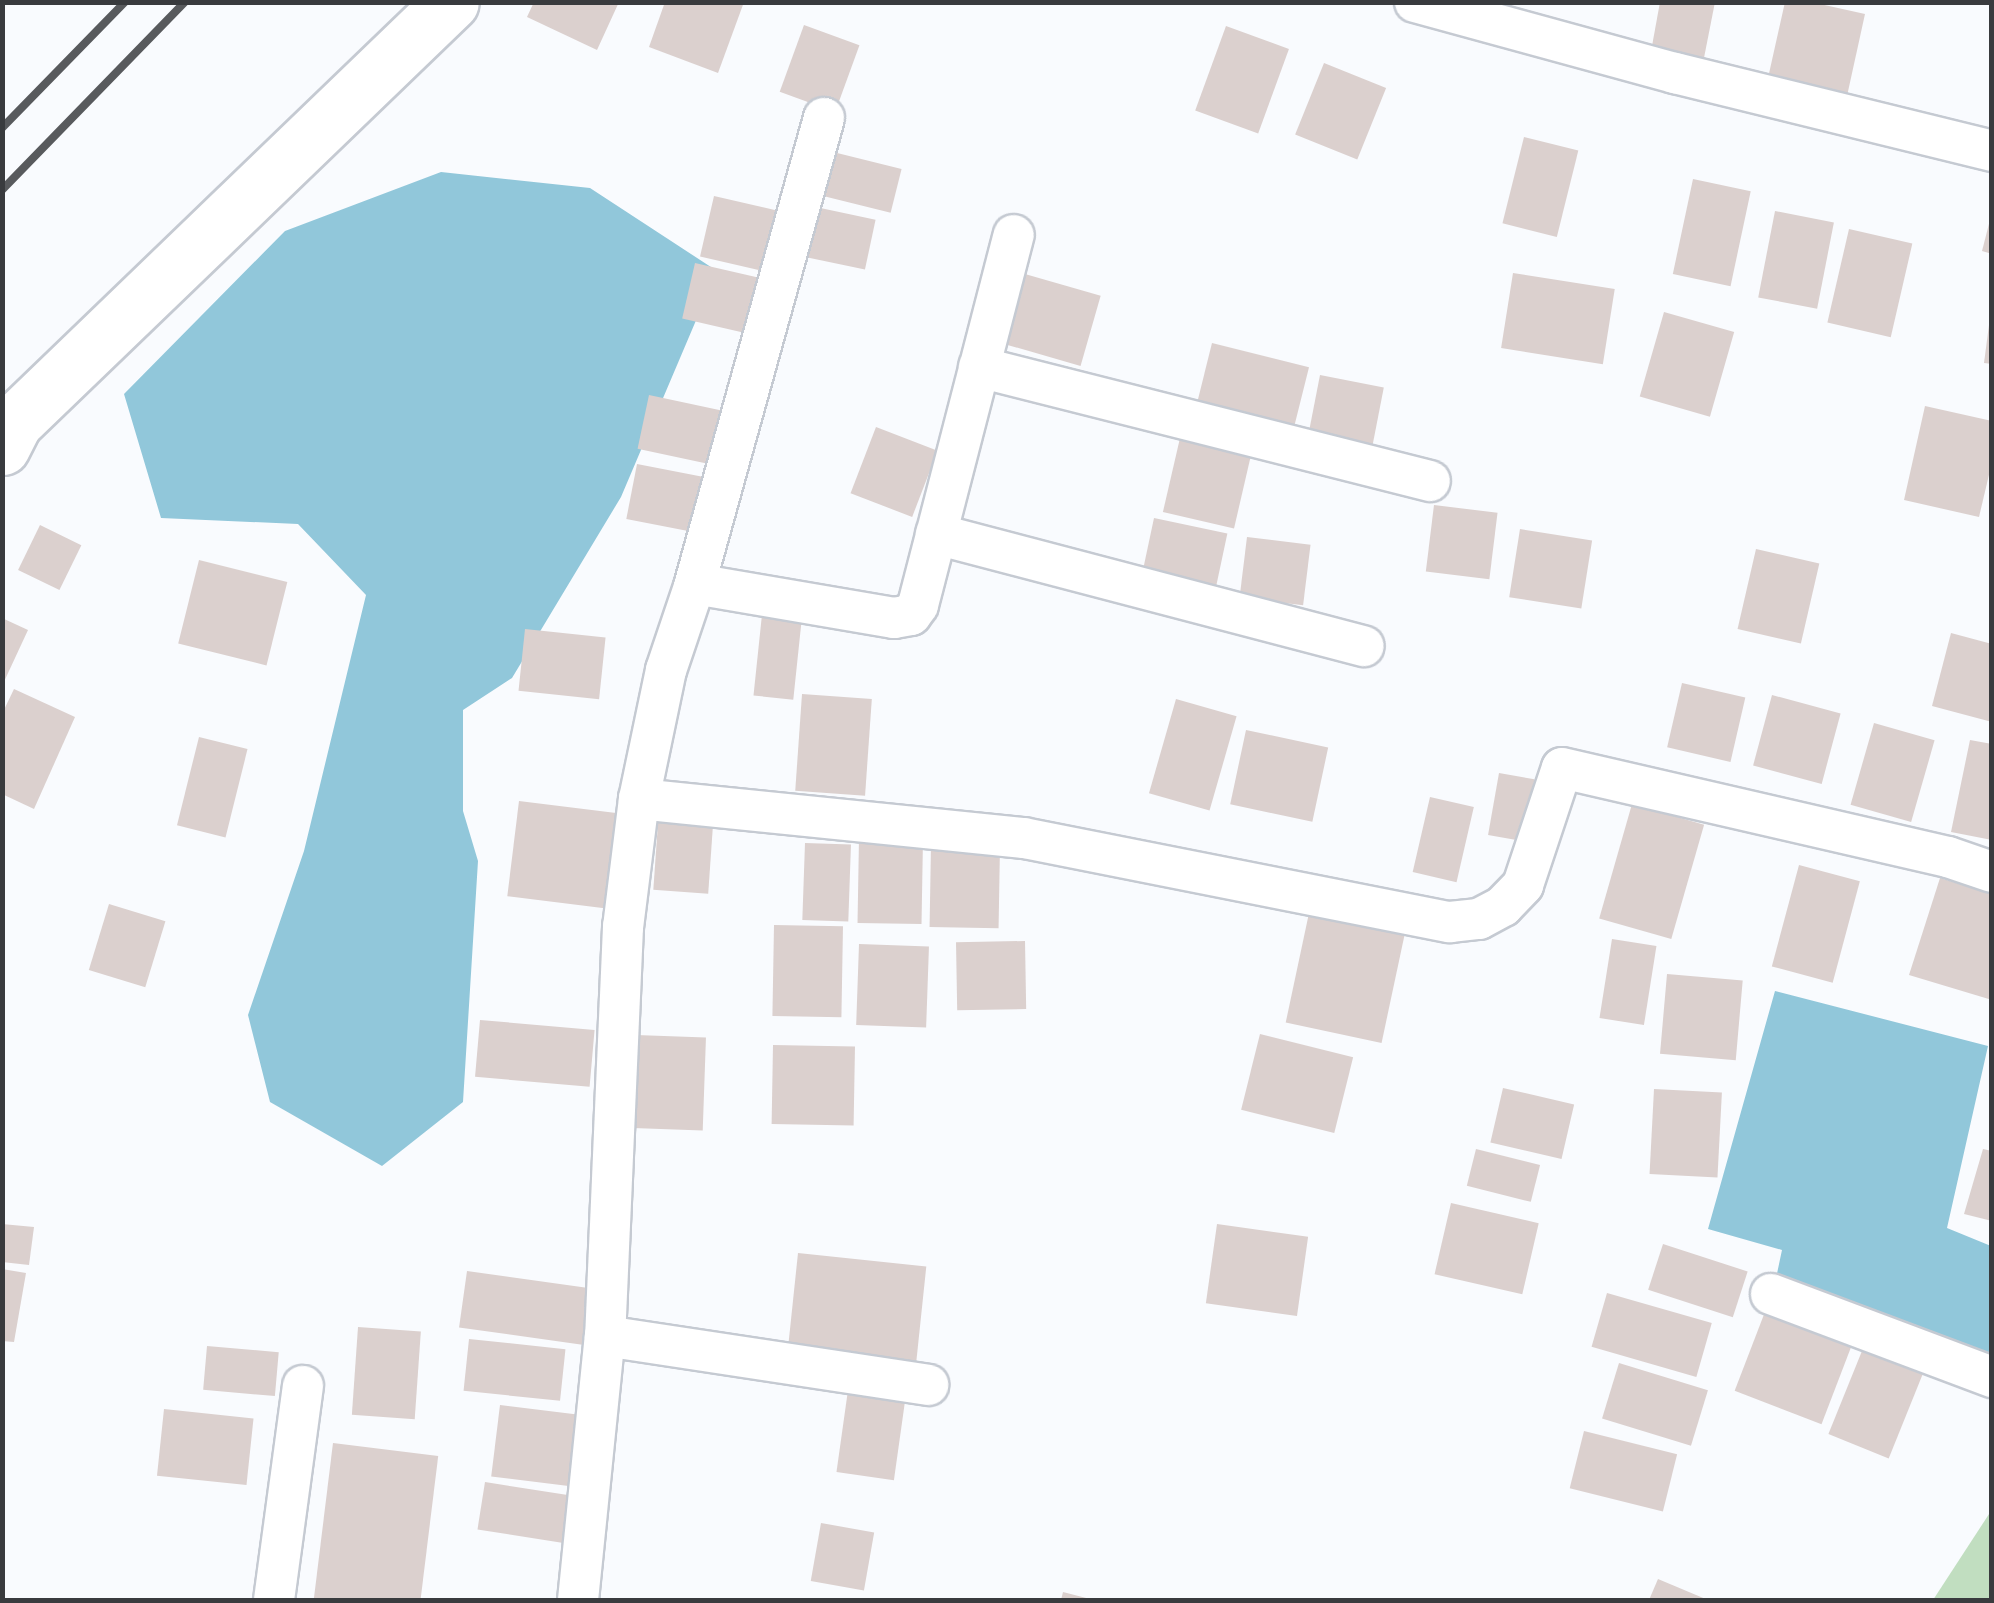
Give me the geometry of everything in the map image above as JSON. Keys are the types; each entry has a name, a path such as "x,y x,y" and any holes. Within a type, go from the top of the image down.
{"street":[{"path":"2,447 15,422 451,2"},
{"path":"1428,4 1675,73 1992,151"},
{"path":"578,1600 605,1336 622,927 639,799 666,670 695,584 824,118"},
{"path":"695,584 901,618 912,615 918,606 1014,235"},
{"path":"979,367 1430,480"},
{"path":"936,534 1364,646"},
{"path":"639,799 1024,838 1450,922 1479,919 1503,906 1523,885 1562,768 1948,857 1992,872"},
{"path":"1771,1294 1992,1377"},
{"path":"605,1336 928,1385"},
{"path":"274,1600 302,1386"}],"green space":[{"path":"1991,1511 1991,1600 1933,1600"}],"water":[{"path":"441,172 590,188 717,271 621,497 512,678 463,710 463,811 478,861 463,1102 382,1166 270,1102 248,1015 304,851 366,595 298,524 161,518 124,394 285,231"},
{"path":"1775,991 1988,1046 1947,1228 1991,1246 1991,1367 1775,1283 1782,1250 1708,1229"}],"building":[{"path":"534,2 619,2 597,50 527,17"},
{"path":"665,2 744,2 718,73 649,47"},
{"path":"1660,2 1715,2 1702,68 1650,57"},
{"path":"1785,2 1811,2 1865,14 1847,96 1768,78"},
{"path":"804,25 859,45 835,112 780,92"},
{"path":"1226,26 1289,49 1258,133 1195,111"},
{"path":"1324,63 1386,88 1357,159 1295,134"},
{"path":"1524,137 1578,151 1557,237 1502,223"},
{"path":"821,149 902,169 891,213 810,193"},
{"path":"1693,179 1751,191 1731,286 1673,274"},
{"path":"714,196 783,212 769,272 700,256"},
{"path":"811,206 876,220 865,270 800,256"},
{"path":"1775,211 1834,222 1817,309 1758,297"},
{"path":"1992,220 1992,254 1982,251"},
{"path":"1849,229 1912,244 1891,337 1827,323"},
{"path":"695,263 761,278 748,334 682,319"},
{"path":"1018,272 1101,296 1081,366 998,342"},
{"path":"1513,273 1615,289 1603,364 1501,348"},
{"path":"1664,312 1734,332 1710,417 1640,397"},
{"path":"1992,325 1992,364 1984,363"},
{"path":"1212,343 1309,367 1294,427 1197,403"},
{"path":"1320,375 1384,387 1372,449 1308,437"},
{"path":"649,395 738,414 727,468 638,449"},
{"path":"1925,406 1992,421 1992,462 1979,517 1904,500"},
{"path":"876,427 938,451 912,517 851,493"},
{"path":"1180,438 1251,454 1234,528 1163,512"},
{"path":"637,464 712,479 701,533 626,519"},
{"path":"1434,505 1498,513 1489,579 1426,572"},
{"path":"1154,518 1227,534 1215,590 1142,575"},
{"path":"40,525 81,545 59,590 18,570"},
{"path":"1520,529 1592,540 1581,609 1509,597"},
{"path":"1247,537 1311,545 1303,605 1240,598"},
{"path":"1756,549 1819,564 1801,644 1738,629"},
{"path":"199,560 287,582 266,665 178,643"},
{"path":"763,605 803,609 793,700 753,696"},
{"path":"2,618 28,630 2,686"},
{"path":"525,629 606,637 599,699 519,691"},
{"path":"1951,633 1992,644 1992,722 1932,706"},
{"path":"1682,683 1745,698 1730,762 1667,747"},
{"path":"14,689 75,717 34,809 2,794 2,714"},
{"path":"802,694 872,699 865,796 795,791"},
{"path":"1772,695 1841,713 1822,784 1753,766"},
{"path":"1176,699 1237,716 1210,811 1149,793"},
{"path":"1874,723 1935,740 1911,822 1851,805"},
{"path":"1246,730 1328,747 1312,822 1230,804"},
{"path":"199,737 248,749 225,837 177,825"},
{"path":"1970,740 1992,744 1992,840 1951,832"},
{"path":"1499,773 1534,779 1524,841 1488,835"},
{"path":"1430,797 1474,807 1457,882 1413,872"},
{"path":"519,801 626,814 614,909 507,896"},
{"path":"1632,804 1704,825 1671,939 1599,918"},
{"path":"658,823 713,827 708,894 653,890"},
{"path":"859,838 923,839 922,924 858,923"},
{"path":"805,843 851,845 848,922 802,920"},
{"path":"931,845 1000,846 999,928 930,927"},
{"path":"1799,865 1860,881 1833,983 1772,966"},
{"path":"1940,878 1992,894 1992,1000 1909,975"},
{"path":"109,904 165,921 145,987 89,970"},
{"path":"1309,913 1405,933 1382,1043 1286,1023"},
{"path":"774,925 843,926 841,1017 772,1016"},
{"path":"1612,939 1656,946 1644,1025 1599,1018"},
{"path":"1025,941 1026,1009 957,1010 956,942"},
{"path":"859,944 929,946 926,1027 856,1025"},
{"path":"1667,974 1743,981 1736,1060 1660,1054"},
{"path":"480,1020 595,1030 590,1087 475,1077"},
{"path":"1260,1034 1353,1057 1334,1133 1241,1110"},
{"path":"636,1035 706,1037 703,1130 633,1128"},
{"path":"773,1045 855,1046 854,1125 772,1124"},
{"path":"1503,1088 1574,1104 1562,1159 1490,1143"},
{"path":"1654,1089 1722,1093 1717,1177 1650,1174"},
{"path":"1476,1149 1540,1165 1531,1202 1467,1186"},
{"path":"1983,1149 1992,1151 1992,1221 1964,1214"},
{"path":"1451,1203 1539,1223 1522,1294 1435,1274"},
{"path":"2,1224 34,1227 29,1265 2,1262"},
{"path":"1217,1224 1308,1237 1297,1316 1206,1303"},
{"path":"1663,1244 1748,1272 1733,1317 1648,1290"},
{"path":"798,1253 926,1266 916,1365 788,1351"},
{"path":"2,1269 26,1273 14,1342 2,1341"},
{"path":"467,1271 594,1289 586,1345 459,1327"},
{"path":"1607,1293 1712,1323 1696,1377 1592,1347"},
{"path":"1768,1304 1855,1337 1821,1424 1735,1391"},
{"path":"358,1327 421,1331 415,1419 352,1415"},
{"path":"469,1339 565,1349 560,1401 464,1391"},
{"path":"207,1346 279,1352 275,1396 203,1390"},
{"path":"1864,1346 1924,1370 1889,1458 1828,1434"},
{"path":"1619,1363 1708,1390 1691,1446 1602,1418"},
{"path":"849,1383 906,1391 894,1480 836,1472"},
{"path":"500,1405 585,1415 577,1487 491,1476"},
{"path":"164,1409 254,1418 247,1485 157,1476"},
{"path":"1584,1431 1677,1454 1663,1511 1570,1488"},
{"path":"333,1443 438,1456 421,1600 314,1600"},
{"path":"485,1482 571,1496 563,1543 477,1529"},
{"path":"821,1523 874,1532 864,1590 811,1581"},
{"path":"1658,1579 1708,1600 1649,1600"},
{"path":"1063,1592 1090,1599 1090,1600 1061,1600"}],"railway":[{"path":"2,128 125,2"},
{"path":"2,190 185,2"}]}
